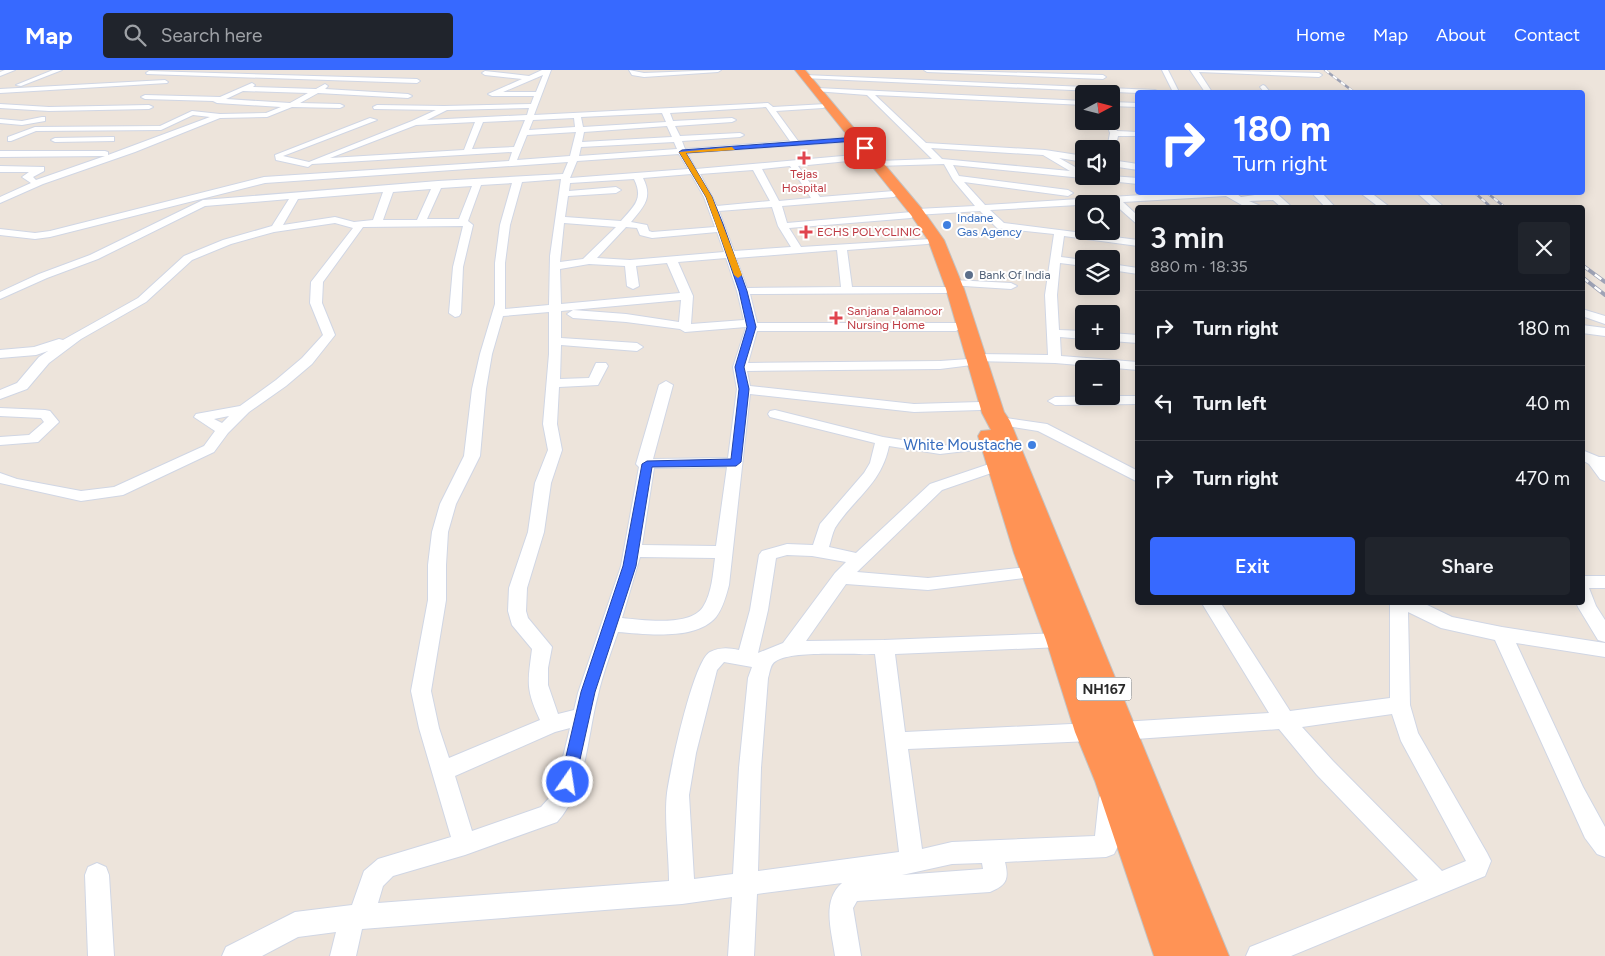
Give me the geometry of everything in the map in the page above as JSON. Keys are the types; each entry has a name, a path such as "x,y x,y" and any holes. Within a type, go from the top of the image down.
{"highway":[{"name":"NH167","path":"800,72 817,90 936,240 990,432 1027,553 1061,640 1106,732 1209,956"},
{"name":"NH167","path":"800,72 823,106 854,139"},
{"name":"NH167","path":"872,161 894,194 914,213 949,286 956,327 993,413 990,432 1106,732 1112,781 1174,956"}],"street":[{"path":"0,74 12,70"},
{"path":"53,70 59,70"},
{"path":"1,91 59,70"},
{"path":"1,91 187,81 211,70"},
{"path":"166,117 189,115 267,115 317,91 350,70"},
{"path":"468,107 492,94 548,70"},
{"path":"512,163 548,70"},
{"path":"632,70 634,74 644,75 718,70"},
{"path":"927,70 1103,77"},
{"path":"1165,70 1175,90"},
{"path":"1194,70 1319,75"},
{"path":"1194,70 1207,90"},
{"path":"960,71 961,97"},
{"path":"800,72 962,84 1135,91"},
{"path":"149,73 341,77 417,81"},
{"path":"484,75 530,78"},
{"path":"484,75 516,83"},
{"path":"0,145 39,129 161,128 270,77"},
{"path":"119,108 171,85"},
{"path":"66,97 84,86"},
{"path":"242,89 408,96"},
{"path":"817,90 1075,103"},
{"path":"869,93 943,162 994,221 1004,227 1059,232 1135,243"},
{"path":"492,94 539,94"},
{"path":"145,97 340,106"},
{"path":"5,124 58,101"},
{"path":"1120,104 1135,105"},
{"path":"415,123 529,119 764,105 770,106 771,112 796,144"},
{"path":"0,106 41,108 149,107"},
{"path":"377,107 534,106"},
{"path":"771,112 823,106"},
{"path":"725,107 734,118 747,147"},
{"path":"0,232 35,236 50,234 264,180 311,164 415,123 446,108"},
{"path":"610,624 676,626 702,620 709,613 716,600 720,585 744,389 740,367 751,325 743,291 709,197 682,152 665,111"},
{"path":"0,200 40,182 219,116"},
{"path":"552,724 540,699 538,670 542,657 542,647 520,620 517,611 518,588 536,532 544,483 555,450 550,424 555,341 555,256 566,178 574,159 580,131 577,116"},
{"path":"5,124 25,123 49,118"},
{"path":"524,133 580,131 734,118"},
{"path":"373,120 279,155 279,158 311,164 518,149"},
{"path":"467,152 480,120"},
{"path":"1113,130 1113,140"},
{"path":"1114,133 1135,134"},
{"path":"577,146 740,135"},
{"path":"0,139 33,141 0,159"},
{"path":"50,140 123,139"},
{"path":"132,139 160,139"},
{"path":"264,180 854,139"},
{"path":"924,146 1045,153 1075,158"},
{"path":"1045,153 1075,170"},
{"path":"0,154 120,154"},
{"path":"0,296 43,276 94,257 204,202 518,179 637,176 793,164 872,161 943,162 1075,175"},
{"path":"793,164 817,200"},
{"path":"1120,164 1135,167"},
{"path":"0,169 41,168 27,176 5,179"},
{"path":"756,168 776,204 783,226 798,251"},
{"path":"27,176 27,178 40,182"},
{"path":"587,261 624,224 643,200 644,193 637,176"},
{"path":"956,178 1068,192"},
{"path":"464,844 442,772 421,691 437,600 437,565 440,532 448,504 472,456 479,389 486,354 501,304 500,263 505,225 518,179"},
{"path":"1120,179 1135,181"},
{"path":"463,222 478,182"},
{"path":"421,222 438,184"},
{"path":"377,223 389,189"},
{"path":"564,194 616,190"},
{"path":"333,213 345,192"},
{"path":"713,208 894,194"},
{"path":"276,228 296,195"},
{"path":"1120,201 1199,195"},
{"path":"1231,195 1249,205"},
{"path":"1238,199 1272,195 1285,205"},
{"path":"1318,195 1329,205"},
{"path":"1368,195 1382,205"},
{"path":"1424,195 1437,205"},
{"path":"783,226 914,213 1075,203"},
{"path":"1120,205 1135,219"},
{"path":"0,395 22,386 44,360 77,336 142,300 188,258 227,242 333,213 360,225 377,223 463,222 468,225 458,268 455,313"},
{"path":"560,220 642,226 644,233 652,235 721,229"},
{"path":"0,478 14,483 81,496 117,492 209,448 223,430 244,409 307,361 329,335 316,303 317,282 360,225"},
{"path":"1055,359 1051,295 1059,232"},
{"path":"556,266 587,261 630,262 927,241"},
{"path":"842,248 847,291"},
{"path":"672,259 687,296 685,326"},
{"path":"1056,259 1075,262"},
{"path":"630,262 633,286"},
{"path":"1120,268 1135,271"},
{"path":"743,291 847,291 949,286 1010,286"},
{"path":"499,313 555,310 687,296"},
{"path":"555,310 685,326 685,328 751,325 956,327"},
{"path":"1585,313 1605,320"},
{"path":"1585,329 1605,332"},
{"path":"1054,333 1075,334"},
{"path":"0,354 36,351 77,336"},
{"path":"1120,339 1135,340"},
{"path":"555,341 637,347"},
{"path":"740,367 940,365 971,360 1055,359 1135,369"},
{"path":"552,383 593,382 596,380 600,366"},
{"path":"343,956 373,879 386,867 464,844 548,815 559,804 568,782 582,717 633,551 647,464 644,464 666,385"},
{"path":"744,389 914,408 990,432"},
{"path":"1055,401 1135,400"},
{"path":"223,430 201,417 244,409"},
{"path":"0,412 45,414 52,422 33,439 0,441"},
{"path":"775,414 883,440 940,450 990,432 1042,427 1135,475"},
{"path":"790,648 841,577 936,487 990,432"},
{"path":"819,552 826,528 870,476 878,463 883,440"},
{"path":"1594,459 1605,476"},
{"path":"647,464 736,462"},
{"path":"633,551 723,552"},
{"path":"741,956 750,768 758,678 755,660 758,610 768,555 776,551 819,552 860,559"},
{"path":"841,577 928,584 1035,572"},
{"path":"1585,582 1605,582"},
{"path":"1585,601 1605,635"},
{"path":"1212,605 1284,720 1325,768 1437,883"},
{"path":"1259,956 1477,868 1480,861 1408,735 1400,705 1399,605"},
{"path":"1410,605 1448,623 1502,634 1605,650"},
{"path":"1502,634 1575,794 1593,830 1605,846"},
{"path":"682,892 678,795 685,753 708,668 715,658 724,655 755,660 790,648 884,648 1061,640"},
{"path":"884,648 912,862"},
{"path":"896,741 1106,732 1284,720 1400,705"},
{"path":"442,772 552,724 582,717"},
{"path":"235,956 295,925 357,916 682,892 912,862 952,854 1106,846 1112,781"},
{"path":"848,956 841,908 844,897 852,890 990,880 996,875 991,852"},
{"path":"97,875 101,956"}],"railway":[{"path":"1325,70 1351,90"},
{"path":"1477,195 1489,205"},
{"path":"1490,195 1502,205"},
{"path":"1585,267 1605,282"},
{"path":"1585,279 1605,295"}],"slow traffic":[{"path":"732,148 682,152 709,197 738,275"}],"place":[{"name":"Tejas Hospital","path":"804,158"},
{"name":"Indane Gas Agency","path":"947,225"},
{"name":"ECHS POLYCLINIC","path":"806,232"},
{"name":"Bank Of India","path":"969,275"},
{"name":"Sanjana Palamoor Nursing Home","path":"836,318"},
{"name":"White Moustache","path":"1032,445"}],"route":[{"path":"568,782 588,692 630,566 647,464 736,462 744,389 740,367 752,327 743,291 720,224 709,197 682,152 858,139 865,148"}]}
